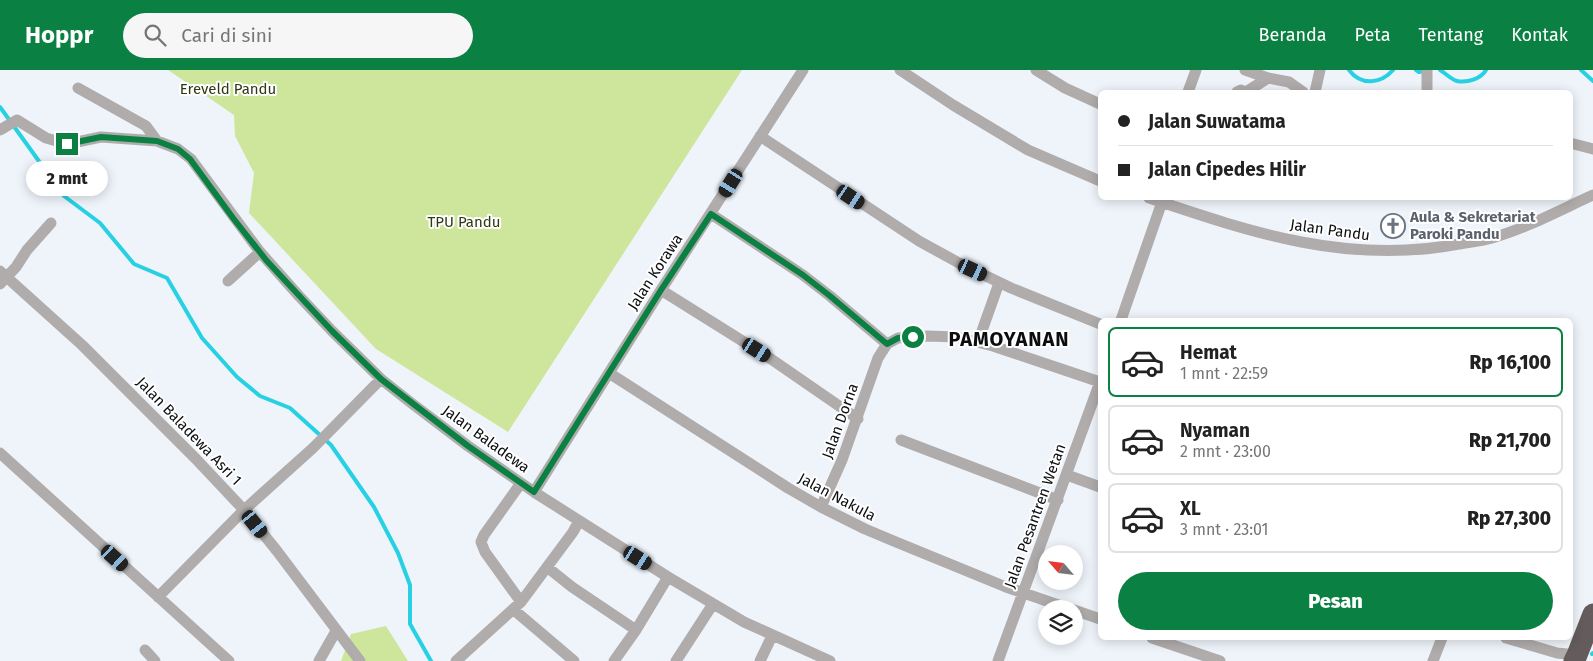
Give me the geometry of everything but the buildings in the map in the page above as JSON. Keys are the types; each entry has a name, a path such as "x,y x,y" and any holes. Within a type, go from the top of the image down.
{"highway":[{"path":"1576,658 1593,614"}],"street":[{"name":"Jalan Korawa","path":"534,492 803,70"},
{"path":"900,70 1028,150 1098,180"},
{"path":"1036,70 1065,88 1098,103"},
{"path":"1189,90 1196,70"},
{"path":"1245,70 1289,82 1300,90"},
{"path":"1315,90 1320,70"},
{"path":"1427,71 1427,90"},
{"path":"1249,90 1269,75"},
{"path":"78,88 146,126 157,141"},
{"path":"0,130 17,120 46,138 67,144 101,137 157,141"},
{"path":"760,136 919,241 999,283 1098,323"},
{"name":"Jalan Baladewa","path":"157,141 178,149 190,159 260,252 332,331 381,379 468,446 534,492 668,577 772,636 830,661"},
{"path":"1573,144 1593,149"},
{"name":"Jalan Pandu","path":"1156,200 1276,238 1346,249 1380,252 1444,247 1492,238 1532,223 1593,195"},
{"path":"1122,318 1162,202 1168,200"},
{"path":"711,214 803,275 887,344 898,338 956,337 978,342 1098,381"},
{"path":"2,277 51,222"},
{"path":"228,281 260,252"},
{"name":"Jalan Baladewa Asri 1","path":"2,277 82,345 244,510 360,661"},
{"path":"978,342 999,283"},
{"path":"661,290 771,359 858,419"},
{"name":"Jalan Dorna","path":"821,507 858,419 878,358 887,344"},
{"name":"Jalan Nakula","path":"609,373 788,488 821,507 865,529 1044,600"},
{"path":"158,597 244,510 313,448 381,379"},
{"name":"Jalan Pesantren Wetan","path":"998,661 1098,388"},
{"path":"901,440 1058,500"},
{"path":"0,453 228,661"},
{"path":"1067,475 1098,487"},
{"path":"521,483 481,542 517,606 574,661"},
{"path":"456,661 517,606 579,521"},
{"path":"547,567 580,593 636,630"},
{"path":"614,661 636,630 668,577"},
{"path":"676,661 713,604"},
{"path":"1083,613 1098,618"},
{"path":"319,661 336,631"},
{"path":"760,661 772,636"},
{"path":"1158,640 1220,661"},
{"path":"1433,661 1441,640"},
{"path":"1513,640 1576,658"},
{"path":"145,650 156,661"}],"green space":[{"name":"TPU Pandu","path":"168,70 742,70 508,432 376,349 249,213 254,173 235,136 234,115"},
{"path":"386,626 408,661 341,661 351,634"}],"waterway":[{"path":"1349,70 1359,79 1365,81 1383,78 1393,70"},
{"path":"1416,70 1419,72 1426,70"},
{"path":"1440,70 1457,81 1469,81 1477,78 1486,70"},
{"path":"1581,70 1593,81"},
{"path":"0,107 64,196 100,223 134,264 167,278 202,338 237,377 260,396 290,408 331,445 374,507 398,553 410,585 410,624 431,661"}],"place":[{"name":"Aula & Sekretariat Paroki Pandu","path":"1393,226"}],"district":[{"name":"PAMOYANAN","path":"1009,339"}],"route":[{"path":"67,144 101,137 157,141 178,149 190,159 266,260 332,331 381,379 468,446 534,492 711,214 803,275 887,344 898,338 913,337"}],"park label":[{"name":"Ereveld Pandu","path":"228,89"}]}
